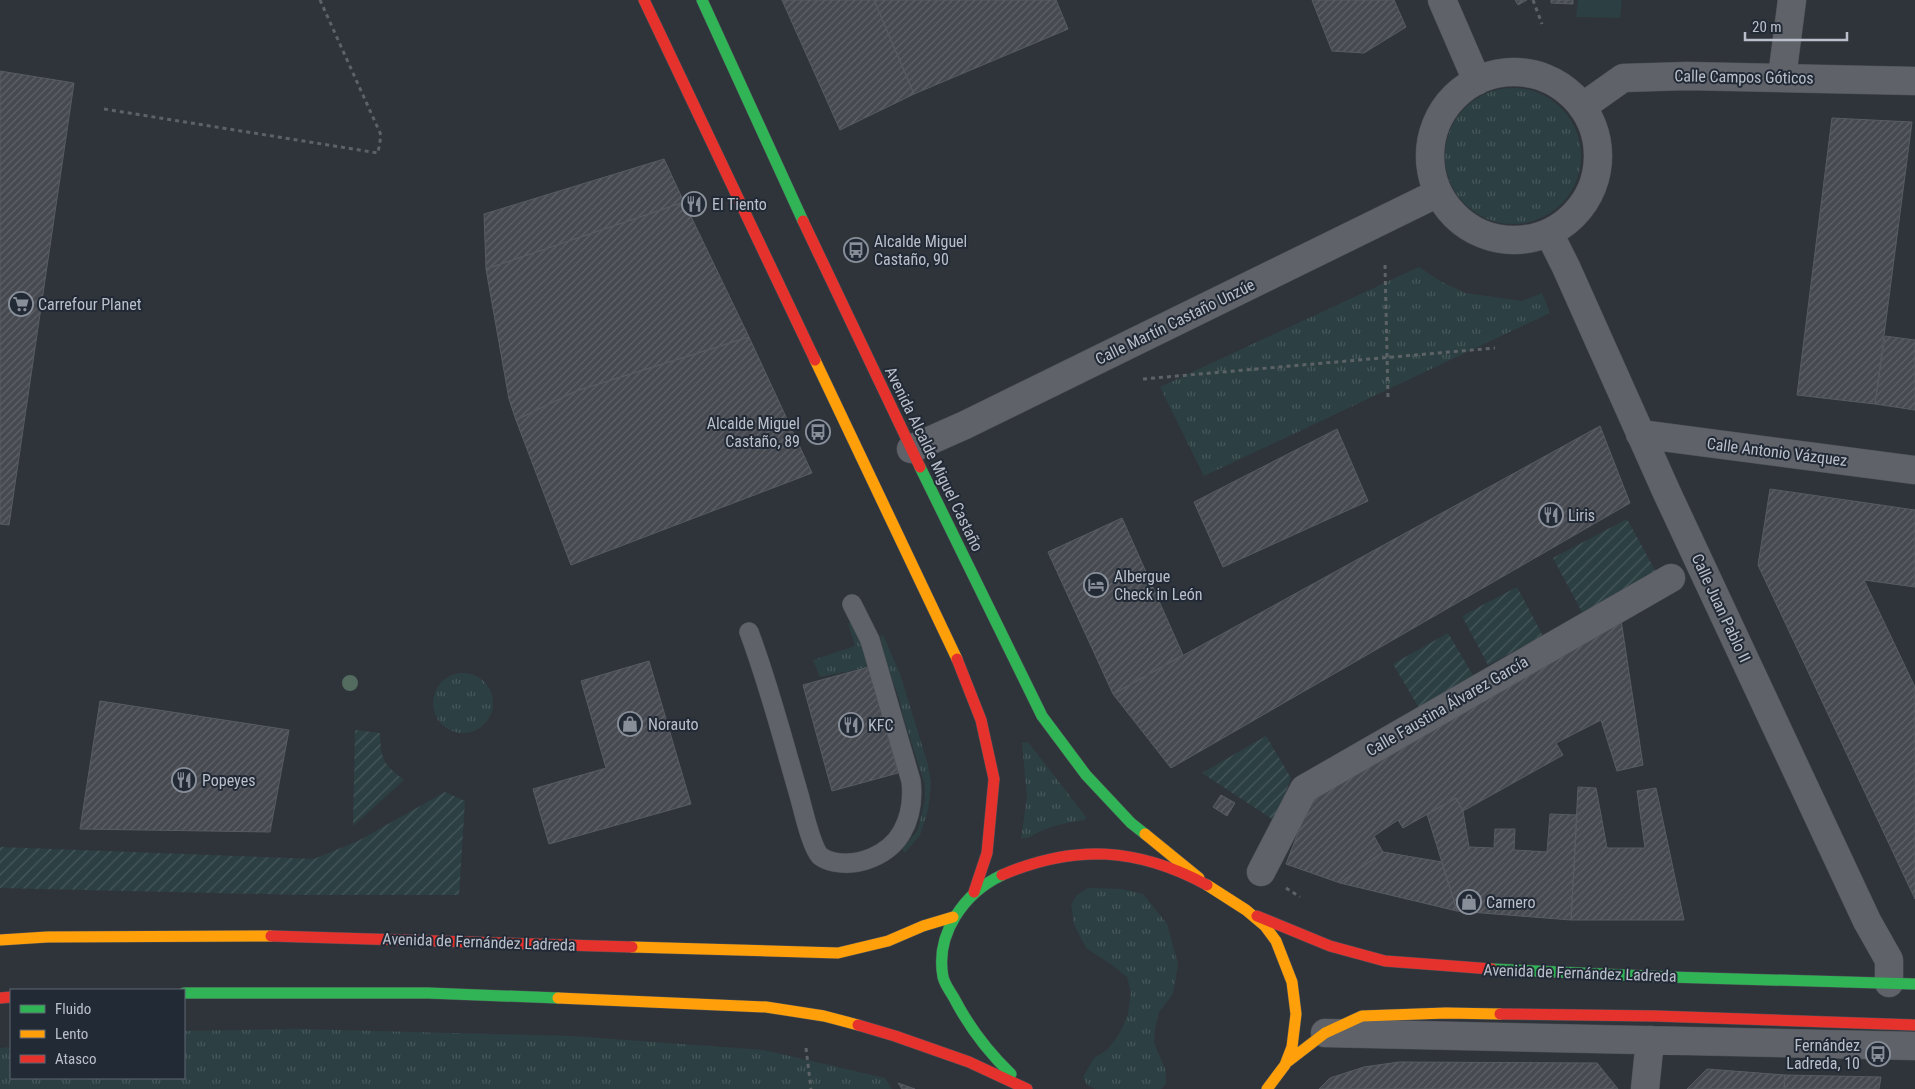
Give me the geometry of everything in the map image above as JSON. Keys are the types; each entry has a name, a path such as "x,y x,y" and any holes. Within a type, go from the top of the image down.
{"main road":[{"path":"644,0 956,656 981,720 994,779 987,853 974,892"},
{"name":"Avenida Alcalde Miguel Castaño","path":"706,2 838,298 1042,716 1086,775 1131,822 1206,883"},
{"path":"1027,1089 989,1054 967,1022 943,977 943,939 953,917 974,892 999,876 1027,864 1055,856 1085,854 1120,855 1154,862 1206,883 1253,915 1274,937 1293,984 1297,1028 1286,1063"},
{"name":"Avenida de Fernández Ladreda","path":"1253,915 1330,946 1385,961 1448,967 1902,984"},
{"name":"Avenida de Fernández Ladreda","path":"0,940 47,937 248,935 838,953 888,941 923,926 953,917"},
{"path":"185,993 428,993 766,1007 824,1016 895,1036 969,1062 1027,1089"},
{"path":"1267,1089 1286,1063 1325,1033 1362,1016 1446,1013 1655,1016 1915,1025"}],"street":[{"path":"1442,0 1477,81"},
{"path":"1782,77 1792,0"},
{"path":"1523,73 1545,78 1565,90 1582,107 1593,128 1598,153 1595,178 1586,200 1569,219 1549,233 1528,239 1506,240 1486,235 1466,225 1450,211 1438,193 1431,172 1430,150 1434,129 1458,93 1477,81 1499,74 1523,73"},
{"name":"Calle Campos Góticos","path":"1582,107 1623,78 1687,76 1915,81"},
{"name":"Calle Martín Castaño Unzúe","path":"911,449 965,425 1438,193"},
{"name":"Calle Juan Pablo II","path":"1549,233 1640,434 1867,921 1902,984"},
{"name":"Calle Antonio Vázquez","path":"1640,434 1915,470"},
{"name":"Calle Faustina Álvarez García","path":"1260,872 1304,788 1671,578"},
{"path":"1325,1033 1915,1046"},
{"path":"1645,1089 1650,1040"}],"lane":[{"path":"748,632 760,662 807,821 820,855 827,860 851,864 865,860 890,846 901,834 907,823 912,795 911,781 870,640 852,604"}],"path":[{"path":"104,109 378,153 381,135 320,0"},
{"path":"1533,0 1542,24"},
{"path":"1385,265 1388,398"},
{"path":"1143,379 1495,348"},
{"path":"1260,872 1299,897 1308,900"},
{"path":"806,1048 811,1089"}],"green space":[{"path":"1578,0 1622,0 1620,18 1576,17"},
{"path":"1513,88 1539,93 1551,99 1561,108 1570,118 1576,130 1581,156 1576,182 1570,194 1561,204 1551,213 1539,219 1513,224 1487,219 1475,213 1465,204 1456,194 1450,182 1445,156 1450,130 1456,118 1465,108 1475,99 1487,93"},
{"path":"1419,267 1440,281 1465,293 1522,301 1542,293 1550,313 1204,476 1160,387"},
{"path":"1627,519 1657,574 1583,614 1553,558"},
{"path":"1517,587 1543,636 1488,665 1462,616"},
{"path":"848,623 854,624 859,633 869,667 820,677 813,660 855,646"},
{"path":"1448,633 1474,677 1419,708 1393,664"},
{"path":"883,635 900,674 928,765 931,783 928,810 920,835 905,853 902,849 918,830 925,800 925,785 899,698 886,663 880,636"},
{"path":"457,673 469,673 480,678 488,686 493,697 491,715 480,728 469,733 457,733 446,728 438,720 433,709 433,697 438,686 446,678"},
{"path":"355,730 380,733 384,761 404,780 353,826"},
{"path":"1266,736 1291,778 1275,821 1202,773"},
{"path":"1028,742 1086,817 1085,820 1056,826 1028,838 1021,838 1027,797 1022,743"},
{"path":"445,792 465,801 459,895 304,895 0,888 0,847 314,859 358,841"},
{"path":"1088,888 1122,889 1143,894 1167,924 1178,964 1173,994 1159,1012 1155,1028 1154,1043 1166,1071 1166,1084 1161,1089 1096,1089 1087,1085 1083,1077 1094,1058 1107,1050 1120,1033 1128,1014 1131,992 1127,977 1086,948 1074,924 1071,904 1077,895"},
{"path":"300,1029 572,1036 764,1050 885,1078 892,1089 0,1089 0,1048 10,1047 10,1079 185,1079 185,1031"}],"building":[{"path":"782,0 874,0 914,94 840,130"},
{"path":"874,0 1056,0 1068,29 914,94"},
{"path":"1312,0 1394,0 1406,27 1364,53 1332,51"},
{"path":"1515,0 1527,0 1518,5"},
{"path":"1551,0 1573,0 1573,4 1551,3"},
{"name":"Carrefour Planet","path":"0,71 74,83 9,525 0,524"},
{"path":"1832,118 1912,122 1875,404 1797,395"},
{"path":"664,159 684,202 486,269 484,214"},
{"path":"684,202 749,337 576,391 516,420 509,399 486,269"},
{"path":"1885,336 1915,340 1915,410 1875,404"},
{"path":"749,337 812,473 571,565 516,420 576,391"},
{"path":"1600,426 1630,503 1171,768 1113,694"},
{"path":"1337,429 1368,501 1223,567 1194,502"},
{"path":"1770,489 1915,510 1915,587 1864,580 1915,687 1915,899 1758,565"},
{"path":"1122,518 1183,655 1113,694 1048,552"},
{"path":"1621,620 1643,765 1617,771 1601,720 1556,743 1563,755 1463,811 1456,798 1403,828 1398,820 1374,836 1383,852 1340,883 1286,864 1311,799"},
{"name":"Norauto","path":"649,661 691,804 549,844 533,789 606,768 581,681"},
{"path":"869,667 898,773 832,791 803,685"},
{"name":"Popeyes","path":"100,701 289,730 270,832 80,829"},
{"path":"1578,787 1596,788 1607,848 1645,848 1637,791 1656,788 1684,920 1571,920"},
{"path":"1221,795 1235,803 1227,816 1213,807"},
{"path":"1456,798 1463,811 1469,847 1494,848 1495,829 1515,829 1514,850 1547,852 1550,814 1577,815 1571,920 1457,911 1427,814"},
{"path":"1383,852 1442,862 1457,911 1340,883"},
{"path":"1399,1062 1597,1063 1618,1089 1319,1089 1330,1078 1364,1067"},
{"path":"1707,1069 1785,1075 1784,1089 1687,1089"},
{"path":"1785,1075 1881,1077 1879,1089 1784,1089"},
{"path":"898,1083 915,1089 902,1089"}],"traffic: fast":[{"path":"702,0 803,221"},
{"path":"920,467 1042,716 1086,775 1131,823 1145,834"},
{"path":"1002,875 976,892 955,917 948,931 942,961 945,983 966,1019 986,1047 1011,1074"},
{"path":"1492,969 1669,977 1915,984"},
{"path":"185,993 428,993 558,998"}],"traffic: slow":[{"path":"815,360 957,659"},
{"path":"1145,834 1199,878"},
{"path":"1207,885 1246,910 1265,926 1276,941 1292,982 1296,1014 1292,1047 1285,1065 1267,1089"},
{"path":"632,947 838,953 888,941 923,926 953,917"},
{"path":"0,940 47,937 271,936"},
{"path":"558,998 766,1007 824,1016 858,1025"},
{"path":"1286,1063 1325,1033 1362,1016 1446,1013 1500,1014"}],"traffic: jam":[{"path":"644,0 815,360"},
{"path":"803,221 920,467"},
{"path":"957,659 981,720 994,779 987,853 974,892"},
{"path":"1002,875 1055,858 1105,854 1156,863 1181,872 1207,885"},
{"path":"1257,916 1330,946 1385,961 1492,969"},
{"path":"271,936 632,947"},
{"path":"0,998 10,997"},
{"path":"1500,1014 1655,1016 1915,1025"},
{"path":"858,1025 969,1062 1027,1089"}],"place":[{"name":"El Tiento","path":"694,204"},
{"name":"Alcalde Miguel Castaño, 90","path":"856,250"},
{"name":"Carrefour Planet","path":"21,304"},
{"name":"Alcalde Miguel Castaño, 89","path":"818,432"},
{"name":"Liris","path":"1551,515"},
{"name":"Albergue Check in León","path":"1096,585"},
{"name":"Norauto","path":"630,724"},
{"name":"KFC","path":"851,725"},
{"name":"Popeyes","path":"184,780"},
{"name":"Carnero","path":"1469,902"},
{"name":"Fernández Ladreda, 10","path":"1878,1054"}]}
